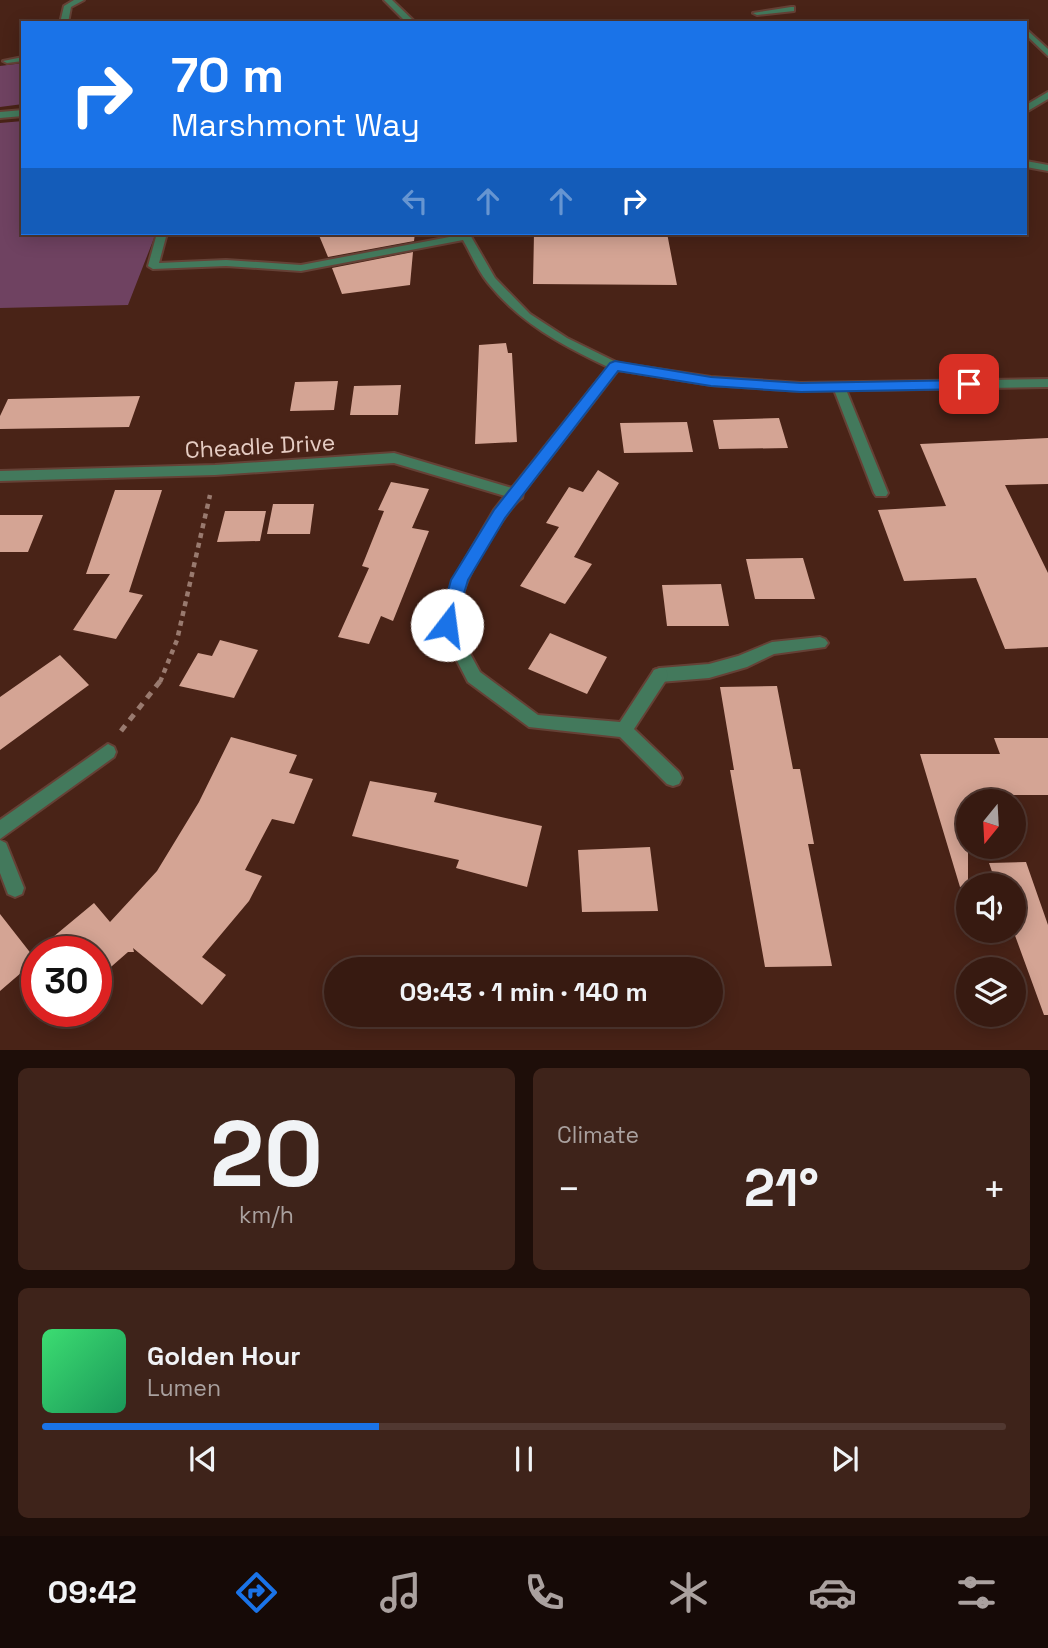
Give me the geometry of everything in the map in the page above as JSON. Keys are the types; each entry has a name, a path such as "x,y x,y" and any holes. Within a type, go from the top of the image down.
{"street":[{"path":"64,21 68,6 80,0"},
{"path":"388,0 410,21"},
{"path":"757,13 791,9"},
{"path":"774,11 779,21"},
{"path":"1028,28 1048,54"},
{"path":"7,61 21,59"},
{"path":"1027,108 1048,95"},
{"path":"0,115 21,113"},
{"path":"1027,164 1048,168"},
{"path":"150,279 161,235"},
{"path":"153,266 226,262 301,268 464,235 491,280 526,316 563,341 615,366 711,381 801,387 1048,383"},
{"path":"615,366 517,495 499,514 460,580 447,625 474,677 535,722 624,730 673,778"},
{"path":"839,387 881,492"},
{"name":"Cheadle Drive","path":"0,476 215,470 394,458 517,495"},
{"path":"624,730 660,675 709,671 741,662 772,648 820,643"},
{"path":"0,831 108,752"},
{"path":"0,849 15,888"}],"path":[{"path":"108,752 130,716 163,678 177,640 215,470"}],"shaded area":[{"path":"21,63 21,104 0,107 0,66"},
{"path":"21,121 21,235 155,235 128,305 0,308 0,123"}],"building":[{"path":"319,235 415,235 414,241 328,257"},
{"path":"534,235 667,235 677,285 533,284"},
{"path":"413,252 410,285 342,294 332,268"},
{"path":"506,343 508,353 512,353 517,442 475,444 479,345"},
{"path":"338,381 334,410 290,411 295,382"},
{"path":"401,385 398,415 350,415 354,386"},
{"path":"140,396 129,427 0,429 0,416 8,399"},
{"path":"779,418 788,448 719,449 713,420"},
{"path":"687,422 693,452 624,453 620,423"},
{"path":"1048,438 1048,484 1005,485 1048,573 1048,647 1005,649 976,578 904,581 878,510 946,506 920,444"},
{"path":"598,470 619,483 574,557 592,564 565,604 520,586 559,527 546,523 569,487 583,492"},
{"path":"391,482 429,489 412,528 429,531 393,621 381,616 369,644 338,637 369,568 362,566 384,511 378,510"},
{"path":"115,490 162,490 129,592 143,595 116,639 73,630 110,574 86,574"},
{"path":"273,504 314,504 310,534 267,534"},
{"path":"225,511 266,511 260,541 217,542"},
{"path":"0,515 43,515 28,552 0,552"},
{"path":"803,558 815,599 755,599 746,559"},
{"path":"721,584 729,626 667,626 662,585"},
{"path":"550,633 607,657 587,694 528,669"},
{"path":"220,640 258,650 234,698 179,686 198,653 212,656"},
{"path":"60,655 89,685 0,750 0,697"},
{"path":"777,686 793,769 800,769 814,844 808,844 832,966 765,967 730,770 734,770 720,687"},
{"path":"231,737 297,755 289,773 313,779 294,824 272,819 245,870 262,876 249,901 202,957 226,975 202,1005 133,948 134,952 128,952 112,966 112,936 54,936 94,903 110,922 157,871 199,802"},
{"path":"994,738 1048,738 1048,795 1026,795 1026,789 956,789 956,859 968,859 968,873 956,874 920,754 1000,754"},
{"path":"370,781 437,793 434,802 542,826 527,887 456,868 459,860 352,836"},
{"path":"650,847 658,911 582,912 578,850"},
{"path":"1026,862 1048,925 1048,1015 1044,1015 1026,966 1026,957 1023,957 1018,943 1026,943 1026,873 992,873 989,863"},
{"path":"0,914 21,941 21,973 0,991"}],"route":[{"path":"447,625 460,580 499,514 517,495 615,366 711,381 801,387 969,384"}]}
